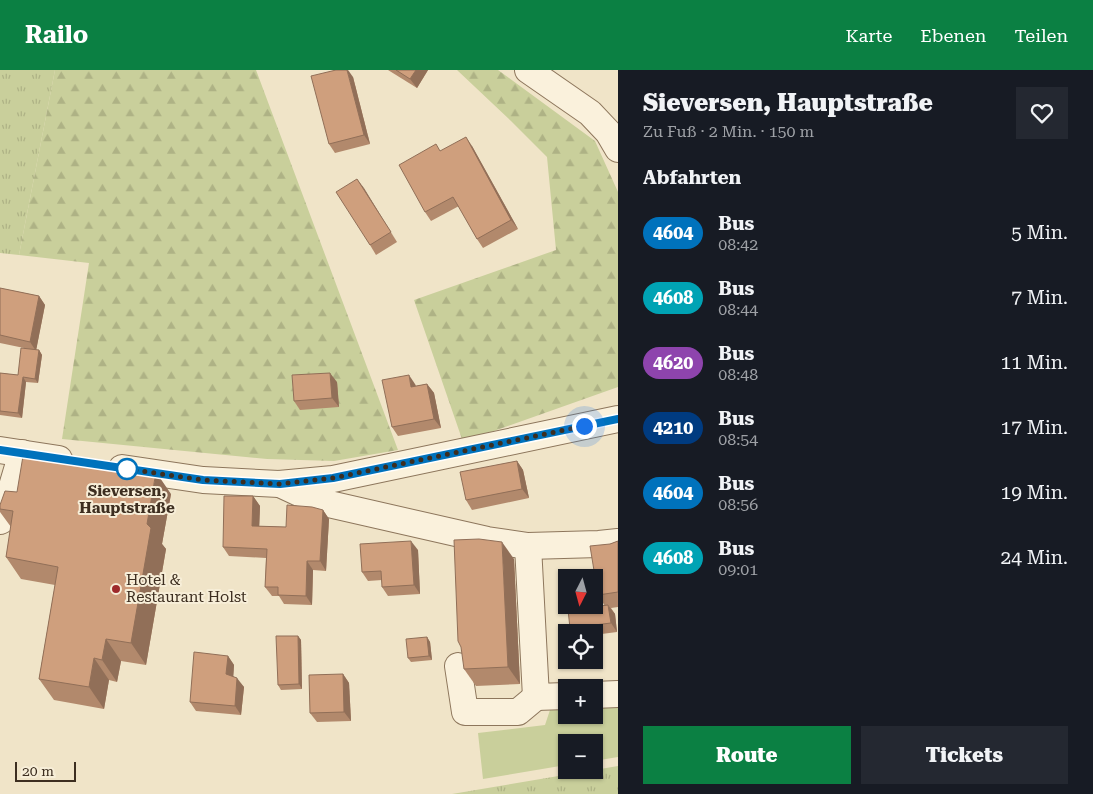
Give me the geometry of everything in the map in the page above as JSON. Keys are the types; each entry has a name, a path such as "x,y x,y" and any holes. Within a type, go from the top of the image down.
{"street":[{"path":"528,70 590,113 608,132 618,149"},
{"path":"0,521 2,520 11,451 203,480 280,484 333,478 618,419"},
{"path":"280,484 329,504 486,540 528,546 618,542"},
{"path":"528,546 536,696"},
{"path":"458,666 465,712 518,712 536,696 558,696"},
{"path":"603,695 618,694"}],"green space":[{"path":"0,70 55,70 19,255 0,253"},
{"path":"55,70 256,70 398,450 334,461 267,459 62,439 89,263 19,255"},
{"path":"457,70 498,70 595,141 618,192 618,387 463,442 414,300 556,250 547,157"},
{"path":"618,699 618,757 603,760 603,734 558,734 558,766 483,779 478,733 545,725 551,707 558,706 558,724 603,724 603,701"},
{"path":"618,766 618,794 452,794 558,776 558,779 603,779 603,769"}],"building":[{"path":"336,70 347,70 364,135 329,144 311,76"},
{"path":"396,70 416,70 410,79"},
{"path":"466,137 511,220 477,239 453,197 425,212 399,165 436,144 440,151"},
{"path":"357,179 391,232 370,245 336,192"},
{"path":"0,288 39,296 30,342 0,335"},
{"path":"21,348 39,350 35,379 23,377 18,413 0,411 0,373 18,375"},
{"path":"330,373 332,398 294,401 292,375"},
{"path":"409,375 411,387 427,384 434,419 392,427 382,380"},
{"name":"Hotel & Restaurant Holst","path":"24,450 156,472 147,524 151,528 131,643 106,639 102,660 94,658 89,687 39,679 58,567 6,557 13,511 0,509 5,491 17,492"},
{"path":"517,461 522,489 466,500 460,472"},
{"path":"224,496 253,496 252,526 286,527 287,505 323,510 320,561 307,561 306,596 278,595 278,587 265,587 267,549 223,547"},
{"path":"479,539 502,542 508,667 464,669 461,647 458,641 454,540"},
{"path":"411,541 414,585 382,587 381,571 362,572 360,544"},
{"path":"618,541 618,592 603,594 603,569 594,569 590,546 610,544"},
{"path":"608,605 611,623 570,624 568,614 603,614 603,606"},
{"path":"276,636 298,636 299,684 278,685"},
{"path":"427,637 429,656 408,658 406,639"},
{"path":"194,652 228,656 226,674 237,678 235,706 190,702"},
{"path":"343,674 344,712 310,713 309,675"}],"bus line":[{"name":"4604","path":"0,450 203,480 280,484 333,478 618,419"}],"place":[{"name":"Sieversen, Hauptstraße","path":"127,469"},
{"name":"Hotel & Restaurant Holst","path":"116,589"}],"route":[{"path":"127,469 203,480 280,484 333,478 584,426"}]}
